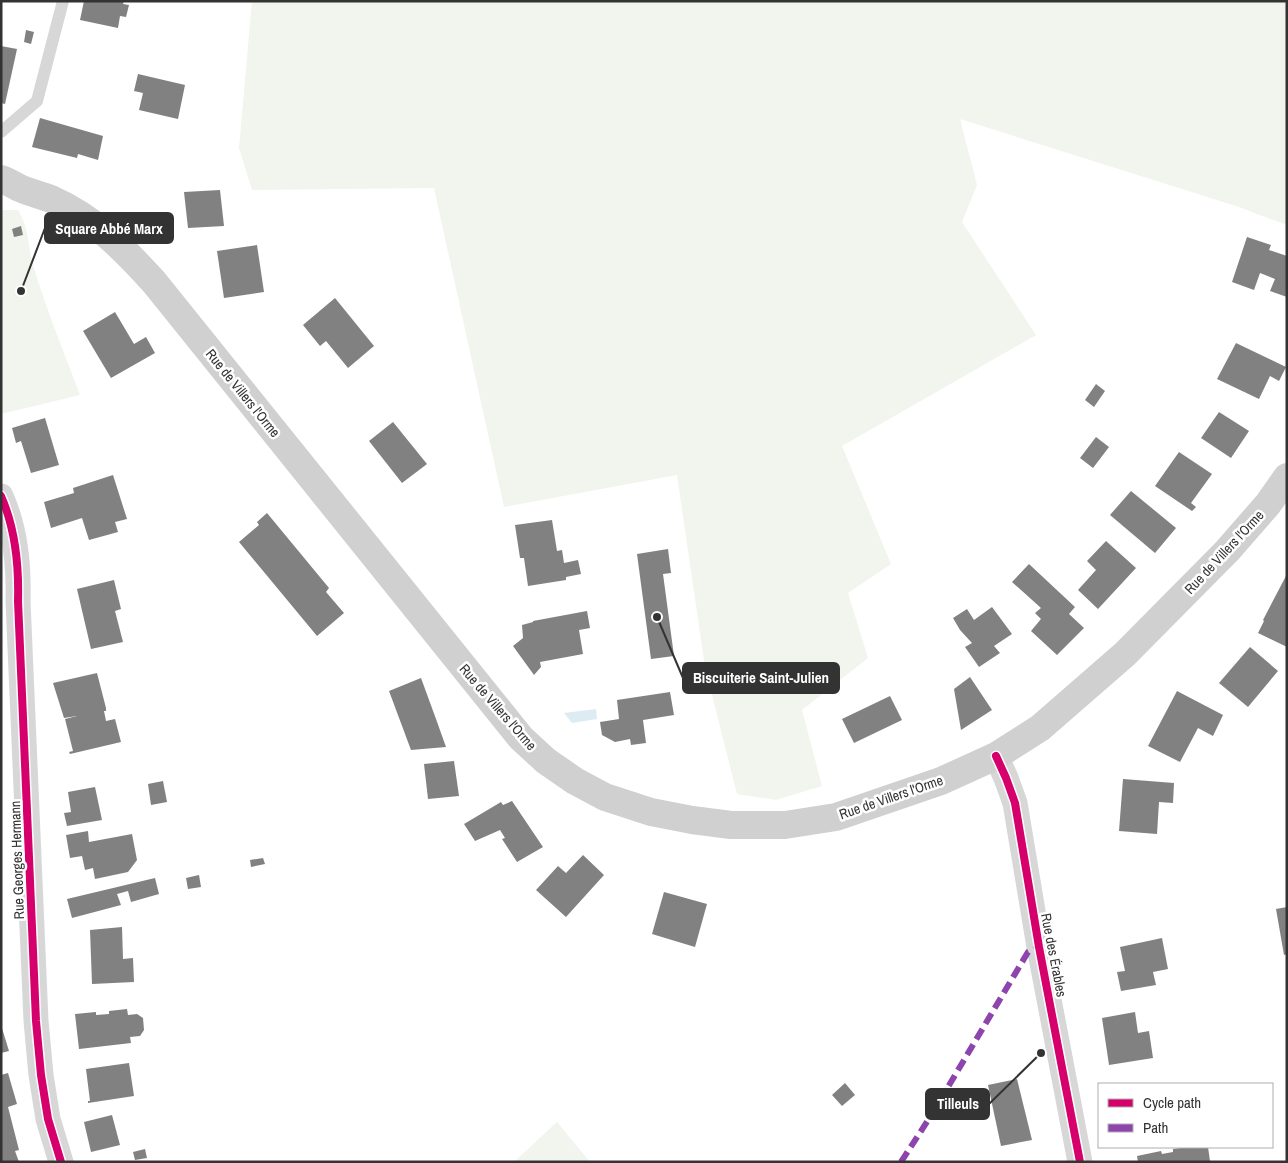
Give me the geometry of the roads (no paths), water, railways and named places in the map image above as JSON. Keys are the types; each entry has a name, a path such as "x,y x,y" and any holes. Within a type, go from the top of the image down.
{"main road":[{"name":"Rue de Villers l'Orme","path":"8,188 49,198 78,213 103,230 126,251 154,282 521,738 546,761 575,781 605,797 659,814 731,825 785,825 836,817 941,781 996,756 1040,728 1125,654 1227,551 1268,504 1287,477"}],"street":[{"name":"Rue Georges Hermann","path":"1,496 14,537 19,568 10,602 36,1021 41,1075 48,1118 61,1162"},
{"name":"Rue des Érables","path":"996,756 1015,803 1039,947 1080,1162"}],"lane":[{"path":"1,132 37,102 63,1"}],"place":[{"name":"Square Abbé Marx","path":"21,291"},
{"name":"Biscuiterie Saint-Julien","path":"657,617"},
{"name":"Tilleuls","path":"1041,1053"}]}
